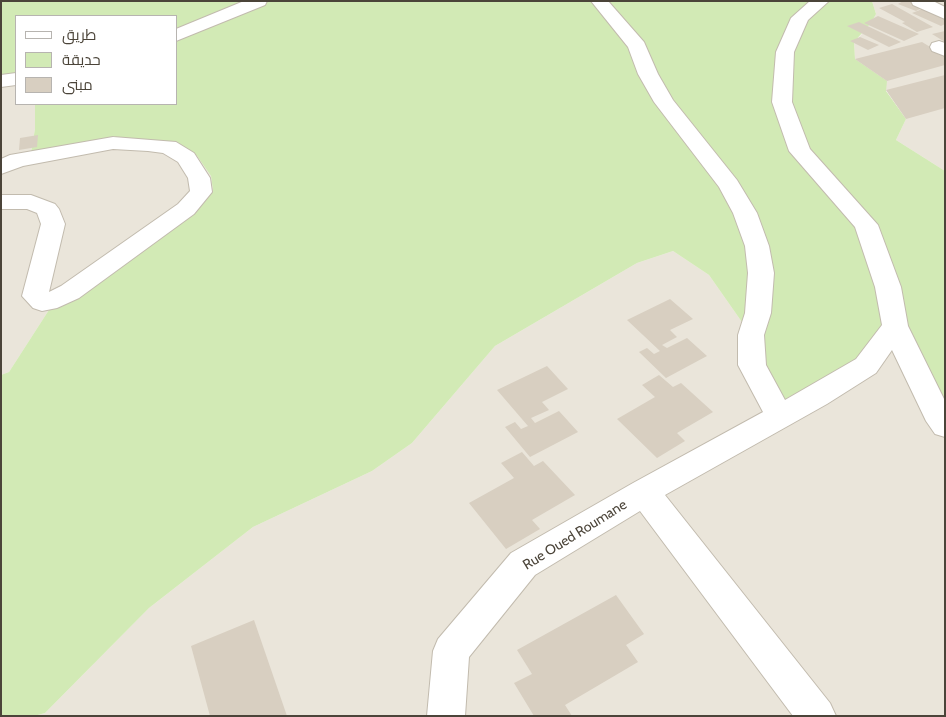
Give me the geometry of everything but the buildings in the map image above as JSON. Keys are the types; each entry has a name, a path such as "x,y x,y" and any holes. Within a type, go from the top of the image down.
{"street":[{"path":"178,35 259,1"},
{"path":"599,1 637,46 648,74 664,102 729,185 745,213 756,246 761,273 758,313 751,335 752,365 780,415"},
{"path":"821,1 800,18 785,52 782,102 800,151 866,225 888,287 895,326 936,413 945,426"},
{"path":"919,1 945,14"},
{"path":"1,81 15,79"},
{"path":"1,167 18,160 113,143 148,145 168,148 186,158 199,178 201,192 186,209 70,292 57,299 42,302 35,296 53,224 47,209 31,202 1,202"},
{"name":"Rue Oued Roumane","path":"446,716 451,651 523,564 644,492 817,396 866,366 895,326"},
{"path":"644,492 817,716"}],"shaded area":[{"path":"872,1 945,1 945,171 896,140 906,119 886,90 855,59 854,42 865,31 876,14"},
{"path":"15,79 15,105 35,105 35,129 30,157 124,142 179,146 197,156 211,176 213,190 198,207 56,299 9,372 1,375 1,81"},
{"path":"673,251 709,275 751,335 895,326 945,426 945,716 34,716 45,713 149,608 253,527 372,471 412,443 495,346 637,263"}],"green space":[{"path":"1,1 259,1 178,35 178,15 15,15 15,79 1,81"},
{"path":"268,1 872,1 876,14 871,23 854,42 855,59 887,81 886,91 906,119 896,140 945,171 945,426 895,326 866,366 779,415 751,335 709,275 673,251 637,263 495,346 412,443 372,471 253,527 149,608 45,713 34,716 1,716 1,375 9,372 56,299 198,207 213,190 211,176 197,156 179,146 159,143 30,158 35,129 35,105 178,105 178,40"}]}
